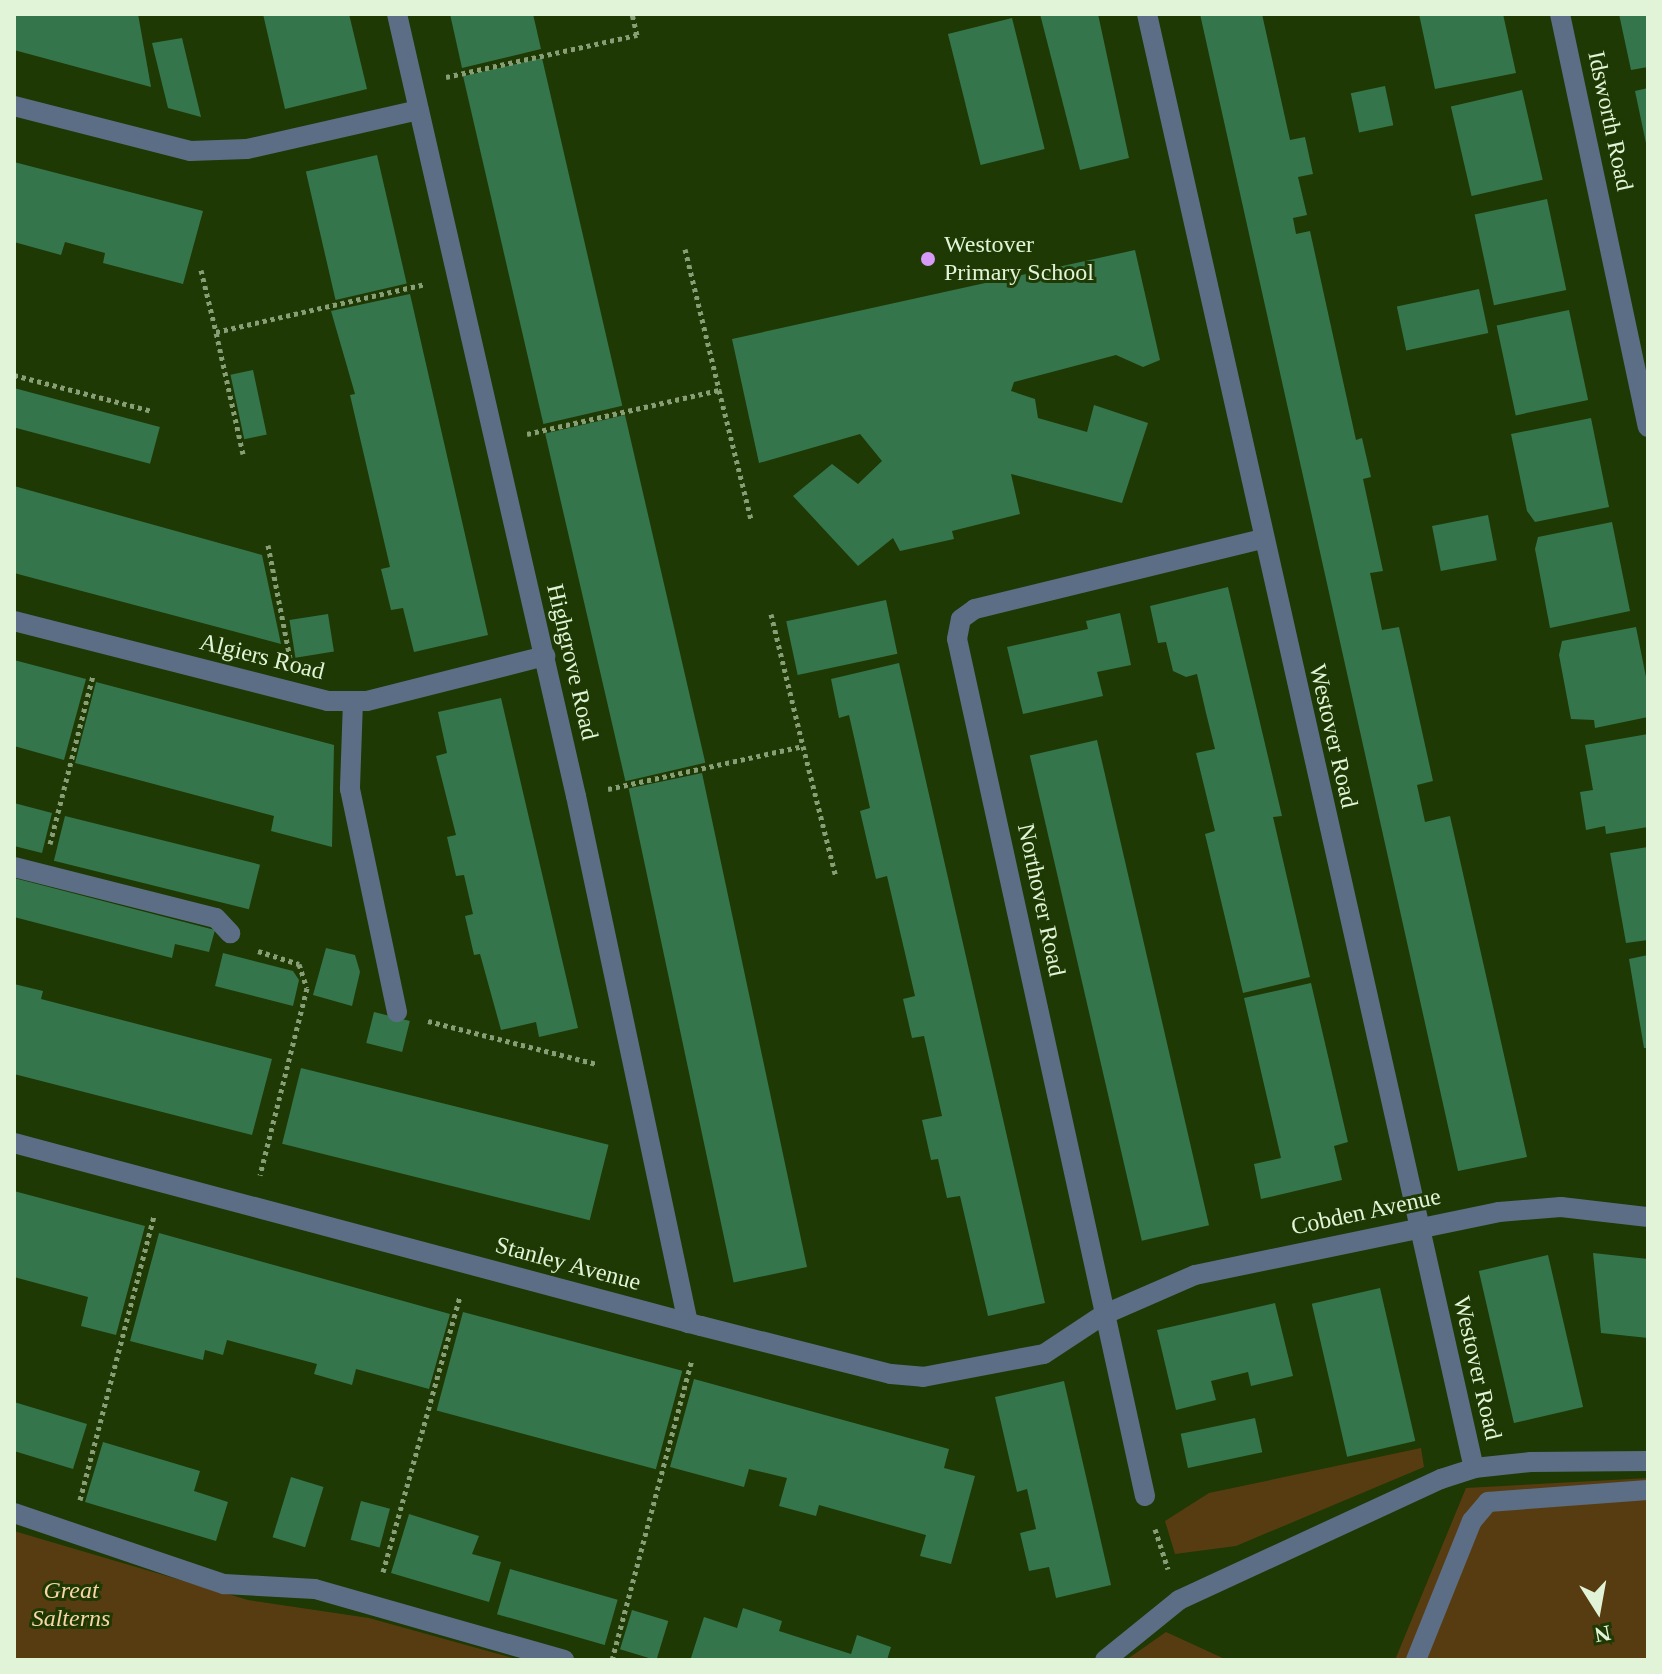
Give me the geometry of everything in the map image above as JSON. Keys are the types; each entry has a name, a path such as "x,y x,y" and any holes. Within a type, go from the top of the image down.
{"street":[{"name":"Highgrove Road","path":"397,14 694,1324"},
{"name":"Westover Road","path":"1147,14 1262,539 1474,1468"},
{"name":"Idsworth Road","path":"1560,14 1648,427"},
{"path":"14,106 190,151 247,149 419,110"},
{"name":"Northover Road","path":"1145,1496 957,639 961,619 975,609 1262,539"},
{"name":"Algiers Road","path":"14,621 298,693 353,701 545,656"},
{"path":"353,701 350,789 397,1012"},
{"path":"14,867 216,918 230,933"},
{"name":"Stanley Avenue","path":"14,1143 891,1374 923,1377 1044,1354 1103,1315"},
{"name":"Cobden Avenue","path":"1103,1315 1195,1275 1417,1227 1561,1207 1648,1217"},
{"path":"1105,1660 1179,1600 1474,1468 1648,1461"},
{"path":"1416,1660 1472,1521 1488,1502 1648,1490"},
{"path":"14,1513 224,1584 315,1589 564,1660"}],"path":[{"path":"414,84 637,35 632,14"},
{"path":"685,249 751,519"},
{"path":"201,270 243,454"},
{"path":"216,332 458,277"},
{"path":"14,375 152,411"},
{"path":"495,441 719,390"},
{"path":"268,545 298,693"},
{"path":"771,614 836,877"},
{"path":"43,875 101,643"},
{"path":"576,796 803,746"},
{"path":"230,933 259,952 299,964 307,988 251,1207"},
{"path":"397,1012 637,1073"},
{"path":"72,1533 162,1183"},
{"path":"373,1606 469,1265"},
{"path":"612,1660 694,1324"},
{"path":"1145,1496 1179,1600"}],"green space":[{"path":"1421,1448 1424,1467 1236,1546 1175,1554 1165,1521 1209,1493"},
{"path":"1648,1478 1648,1660 1395,1660 1466,1488"},
{"name":"Great Salterns","path":"14,1531 248,1600 369,1618 520,1660 14,1660"},
{"path":"1166,1632 1227,1660 1126,1660"}],"building":[{"path":"14,14 138,14 151,87 14,50"},
{"path":"263,14 349,14 367,89 285,109"},
{"path":"450,14 533,14 541,49 462,68"},
{"path":"1040,14 1098,14 1129,158 1080,170"},
{"path":"1200,14 1262,14 1290,140 1305,137 1313,174 1298,177 1307,215 1293,218 1296,234 1310,231 1356,440 1362,438 1371,477 1363,479 1383,571 1370,573 1382,630 1399,627 1433,781 1417,785 1425,822 1450,816 1527,1157 1458,1171"},
{"path":"1419,14 1503,14 1516,73 1435,89"},
{"path":"1619,14 1648,14 1648,67 1631,70"},
{"path":"1012,18 1045,149 981,165 948,34"},
{"path":"182,38 201,117 168,108 152,43"},
{"path":"542,58 622,406 543,424 463,76"},
{"path":"1385,86 1393,125 1359,132 1351,93"},
{"path":"1648,88 1648,148 1647,148 1635,91"},
{"path":"1522,90 1543,180 1472,196 1451,106"},
{"path":"377,155 407,284 336,300 306,171"},
{"path":"14,162 203,211 183,284 103,263 105,253 65,242 61,255 14,242"},
{"path":"1547,199 1566,290 1494,305 1475,214"},
{"path":"1135,250 1160,360 1143,367 1116,355 1014,382 1011,391 1035,399 1038,418 1087,432 1094,405 1148,423 1122,503 1011,474 1020,514 952,531 954,539 900,551 893,538 858,566 793,496 832,464 858,484 882,461 860,434 759,463 732,339"},
{"path":"1479,289 1488,333 1406,350 1397,306"},
{"path":"410,294 488,635 414,652 403,608 391,610 381,569 390,567 350,395 355,394 331,311"},
{"path":"1569,310 1588,400 1516,415 1497,325"},
{"path":"253,370 267,435 244,439 231,375"},
{"path":"14,388 160,427 150,464 14,427"},
{"path":"625,415 705,763 625,781 545,433"},
{"path":"1591,418 1609,507 1535,522 1527,511 1511,434"},
{"path":"14,486 262,555 281,644 14,573"},
{"path":"1488,515 1497,560 1441,571 1432,526"},
{"path":"1612,522 1630,611 1550,628 1535,549 1538,537"},
{"path":"1228,587 1282,816 1273,817 1310,977 1243,993 1205,834 1215,831 1196,753 1215,749 1197,674 1186,677 1173,671 1166,642 1158,643 1150,606"},
{"path":"886,600 897,654 798,675 786,621"},
{"path":"1120,613 1131,665 1097,672 1103,696 1023,714 1007,647 1088,629 1086,621"},
{"path":"328,614 334,652 295,658 289,620"},
{"path":"1636,627 1648,687 1648,717 1595,728 1594,720 1571,719 1559,655 1562,641"},
{"path":"14,660 86,679 64,760 14,746"},
{"path":"899,663 1045,1303 988,1316 960,1196 947,1198 938,1159 931,1160 922,1120 942,1116 924,1036 912,1038 903,999 915,996 887,876 876,879 867,841 860,811 870,808 849,715 839,718 831,679"},
{"path":"96,682 334,745 332,847 271,831 274,816 75,763"},
{"path":"501,698 578,1028 539,1037 536,1022 501,1030 480,954 474,955 465,916 473,914 464,875 456,876 447,837 456,835 436,756 447,753 438,712"},
{"path":"1648,734 1648,827 1606,834 1605,826 1586,830 1580,792 1593,790 1585,745"},
{"path":"1097,740 1209,1225 1142,1241 1030,756"},
{"path":"702,773 807,1267 734,1283 629,789"},
{"path":"14,803 52,813 42,853 14,846"},
{"path":"65,816 260,865 249,909 54,861"},
{"path":"1648,847 1648,940 1626,943 1610,853"},
{"path":"14,878 215,930 209,952 175,944 172,958 14,917"},
{"path":"326,948 355,955 360,972 352,1006 313,995"},
{"path":"223,953 293,971 299,980 293,1006 215,986"},
{"path":"1648,955 1648,1048 1644,1048 1629,959"},
{"path":"1311,983 1348,1142 1334,1146 1342,1180 1261,1199 1254,1164 1281,1158 1244,998"},
{"path":"14,984 43,991 41,999 272,1059 252,1135 14,1074"},
{"path":"374,1012 410,1021 402,1052 366,1043"},
{"path":"301,1068 609,1145 590,1220 282,1144"},
{"path":"14,1191 145,1226 116,1335 81,1326 88,1297 14,1277"},
{"path":"159,1233 450,1314 429,1389 356,1369 352,1385 314,1374 317,1364 227,1340 223,1355 205,1350 203,1360 130,1341"},
{"path":"1593,1253 1648,1259 1648,1338 1601,1333"},
{"path":"1548,1255 1583,1407 1514,1423 1479,1271"},
{"path":"1380,1288 1415,1441 1347,1457 1312,1304"},
{"path":"1275,1303 1293,1376 1251,1386 1248,1372 1211,1381 1216,1400 1176,1410 1157,1330"},
{"path":"463,1312 682,1371 656,1469 437,1411"},
{"path":"694,1379 949,1449 944,1468 975,1476 951,1564 920,1556 926,1535 819,1505 816,1516 779,1506 787,1478 749,1469 744,1487 670,1467"},
{"path":"1064,1381 1111,1585 1056,1598 1049,1567 1029,1571 1020,1533 1036,1529 1027,1489 1017,1492 995,1397"},
{"path":"14,1402 87,1424 73,1469 14,1451"},
{"path":"1255,1418 1262,1452 1188,1468 1181,1434"},
{"path":"103,1442 200,1471 194,1491 228,1502 216,1541 85,1502"},
{"path":"291,1477 324,1487 305,1547 273,1537"},
{"path":"361,1501 390,1509 380,1547 351,1540"},
{"path":"409,1514 479,1536 472,1554 501,1562 489,1602 391,1573"},
{"path":"510,1569 618,1600 605,1645 497,1614"},
{"path":"743,1608 782,1621 779,1631 851,1654 857,1635 891,1647 887,1660 691,1658 704,1617 737,1628"},
{"path":"632,1610 668,1621 656,1660 620,1649"}],"place":[{"name":"Westover Primary School","path":"928,259"}]}
